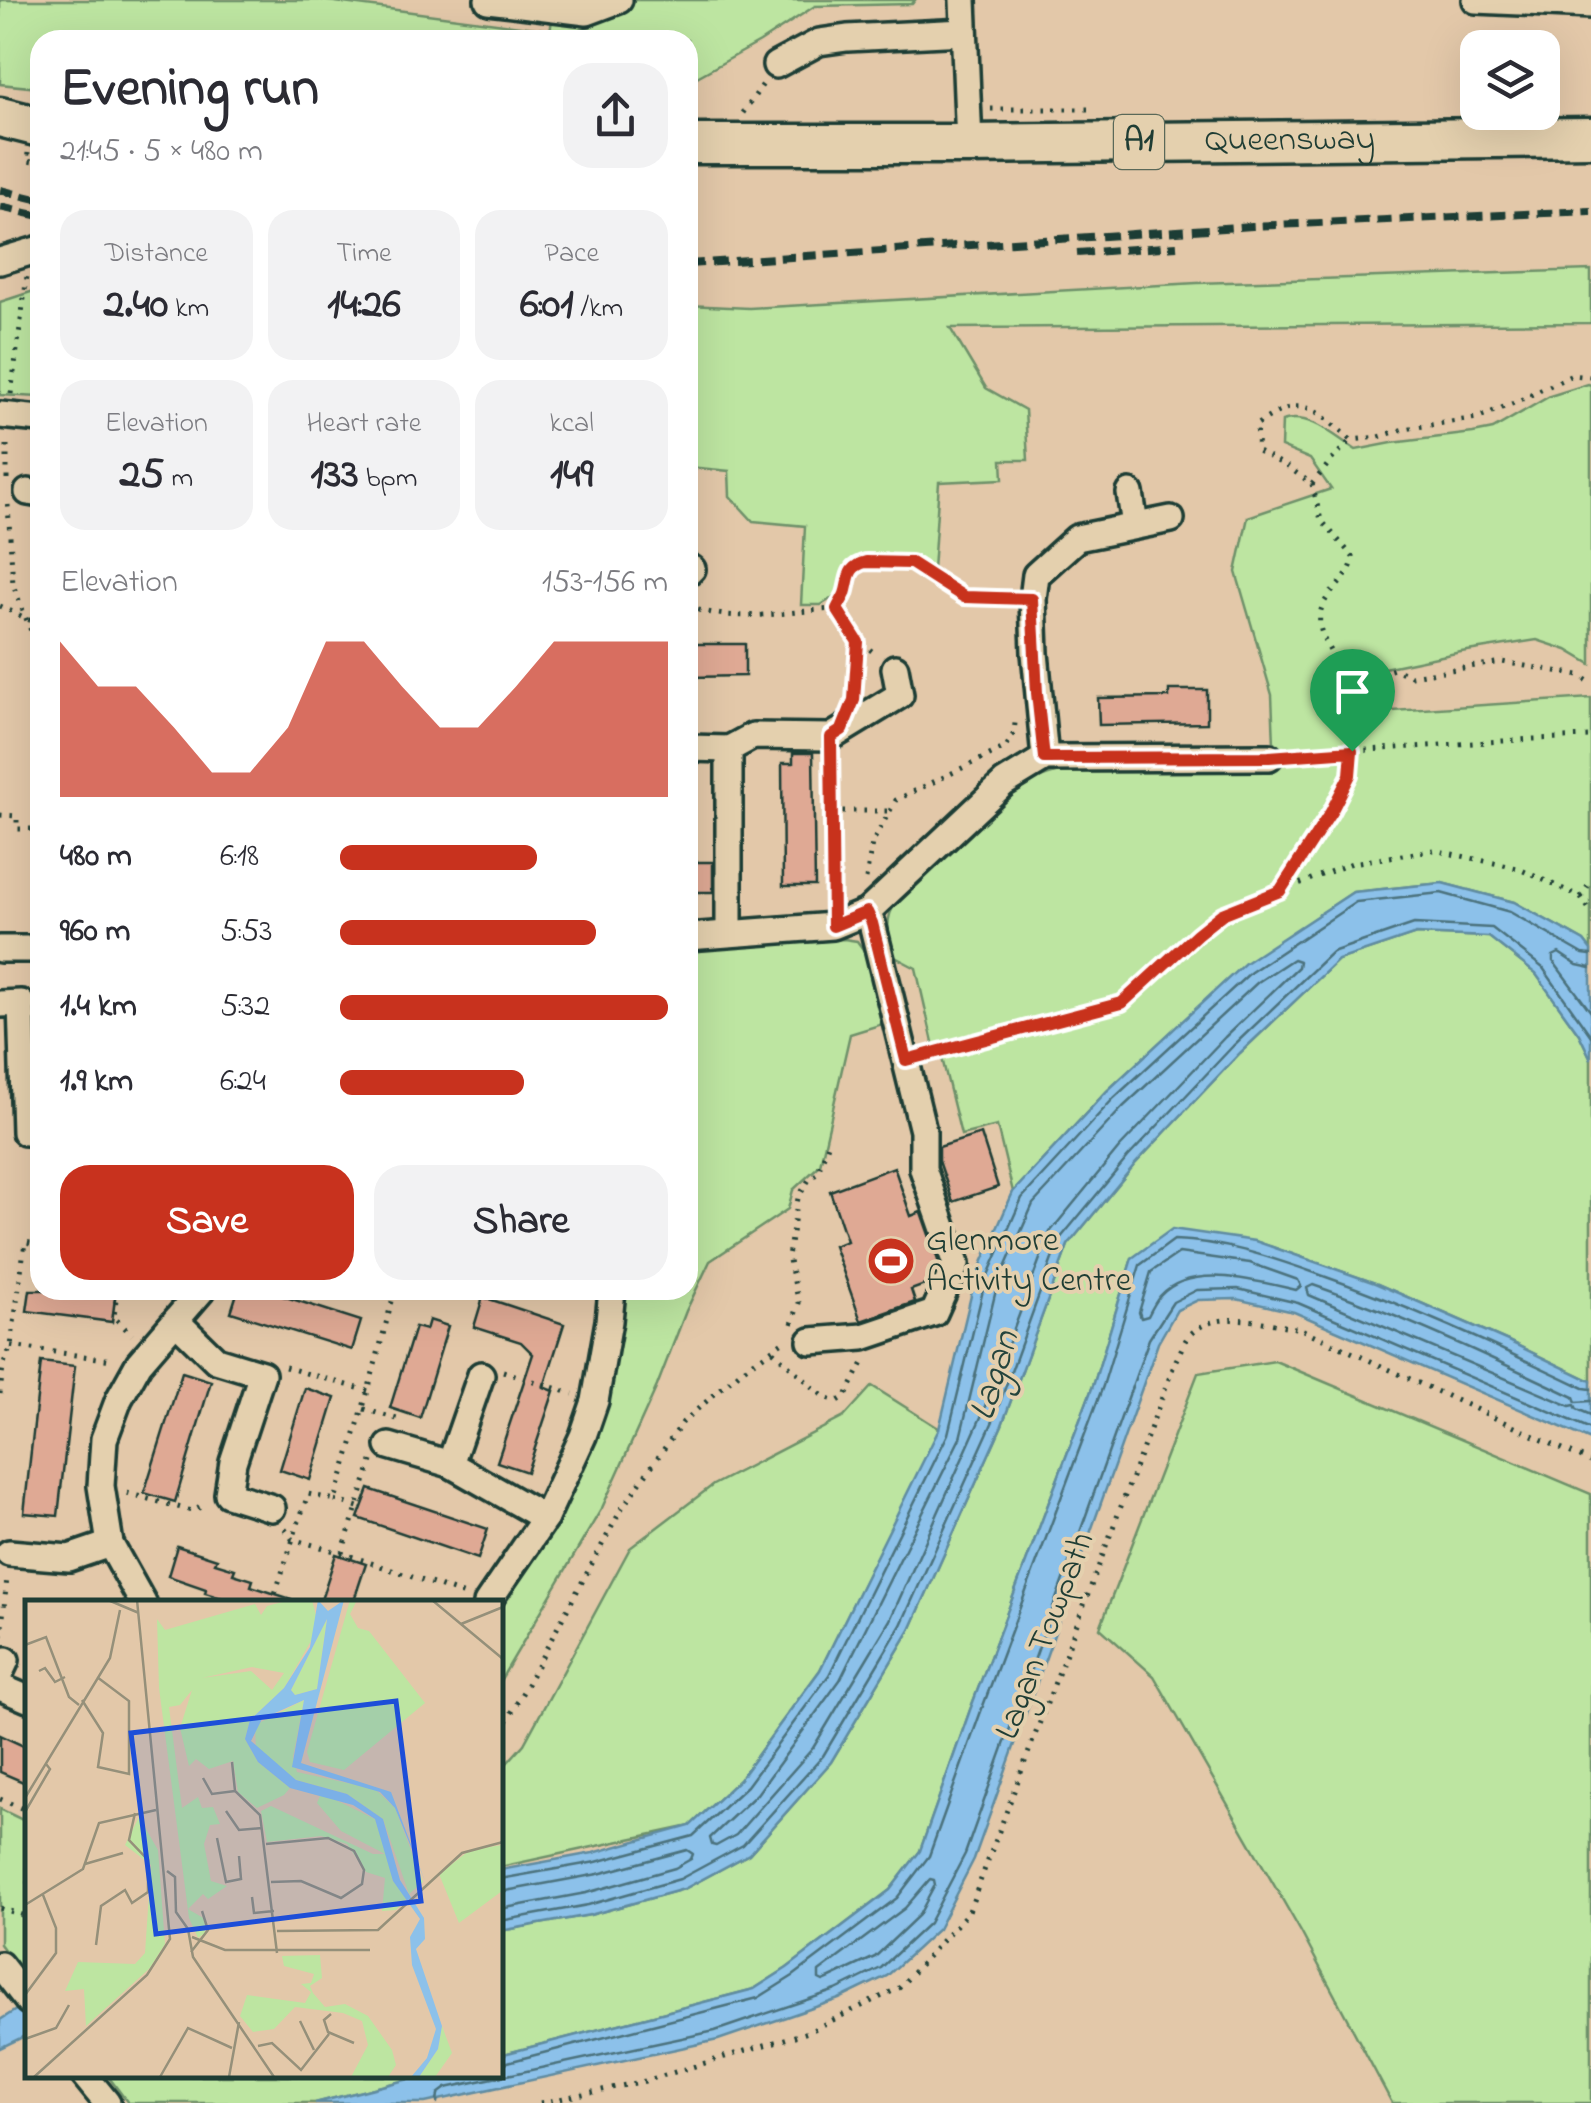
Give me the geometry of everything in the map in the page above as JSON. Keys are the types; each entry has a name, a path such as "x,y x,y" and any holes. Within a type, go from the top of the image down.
{"highway":[{"path":"0,117 30,124"},
{"name":"Queensway","path":"698,144 1591,137"}],"street":[{"path":"488,0 587,12 619,0"},
{"path":"963,0 970,144"},
{"path":"1476,0 1591,5"},
{"path":"776,65 819,42 964,32"},
{"path":"0,261 30,252"},
{"path":"4,416 30,418"},
{"path":"1130,493 1135,525"},
{"path":"1044,758 1032,599 1036,575 1077,538 1171,518"},
{"path":"698,748 729,749 753,736 836,734 900,695 894,668"},
{"path":"729,749 729,933"},
{"path":"698,936 833,926 867,912 1004,783 1044,758 1269,757"},
{"path":"811,1341 865,1347 934,1313 956,1264 923,1169 923,1132 867,912"},
{"path":"0,948 30,949"},
{"path":"0,1004 22,1004 25,1132 30,1132"},
{"path":"140,1600 110,1544 101,1486 104,1439 119,1398 144,1358 194,1300"},
{"path":"479,1600 510,1572 546,1518 583,1436 595,1401 611,1300"},
{"path":"176,1321 216,1360 262,1374 233,1462 228,1494 272,1508"},
{"path":"450,1464 481,1375"},
{"path":"388,1446 450,1464 546,1518"},
{"path":"9,1553 69,1558 110,1544"},
{"path":"0,1687 25,1698"},
{"path":"0,1965 25,1997"},
{"path":"87,2078 108,2103"}],"path":[{"path":"743,113 776,65"},
{"path":"30,278 4,416 13,584 30,629"},
{"path":"1312,484 1351,440 1477,418 1572,374 1591,377"},
{"path":"1280,891 1350,775 1352,751 1337,664 1320,634 1320,613 1327,598 1352,569 1353,557 1321,520 1312,484 1258,451 1256,425 1282,408 1313,408 1351,440"},
{"path":"837,609 846,592 846,578 858,564 866,562 911,563 964,597 1032,599"},
{"path":"0,606 30,621"},
{"path":"698,610 765,615 837,609"},
{"path":"837,609 858,642 894,668"},
{"path":"833,926 836,734 854,700 858,642"},
{"path":"1340,685 1394,669 1411,676 1502,662 1579,675 1591,682"},
{"path":"867,912 866,871 872,842 896,800 1006,747 1014,733 1016,703 1037,693"},
{"path":"1269,757 1591,737"},
{"path":"832,812 888,811"},
{"path":"0,816 17,816 17,830 30,829"},
{"path":"906,1060 1122,1003 1222,914 1352,863 1434,850 1517,868 1581,896 1591,912"},
{"path":"1581,896 1591,880"},
{"path":"502,1728 622,1508 682,1422 742,1370 787,1340 799,1303 788,1256 798,1198 823,1164 829,1142"},
{"path":"0,1394 3,1366 11,1346 25,1242 30,1243"},
{"path":"117,1300 114,1317 144,1358"},
{"path":"335,1500 392,1300"},
{"name":"Lagan Towpath","path":"540,2103 645,2081 808,2032 899,1988 969,1911 1176,1360 1187,1338 1198,1328 1216,1320 1302,1330 1591,1462"},
{"path":"11,1346 144,1358"},
{"path":"772,1350 824,1397 838,1400 846,1396 865,1347"},
{"path":"262,1374 280,1365 368,1391"},
{"path":"481,1375 502,1370 595,1401"},
{"path":"363,1408 380,1413"},
{"path":"342,1553 372,1461 388,1446"},
{"path":"101,1486 192,1511 228,1494"},
{"path":"273,1600 308,1494 358,1506"},
{"path":"292,1539 479,1600"},
{"path":"2,1659 3,1593 9,1553"},
{"path":"0,1799 25,1810"},
{"path":"0,1908 25,1916"}],"green space":[{"path":"0,0 320,0 550,30 30,30 30,87 0,84"},
{"path":"557,0 915,0 912,4 815,6 698,76 698,30 550,30"},
{"path":"1591,270 1591,323 950,328 986,388 1025,410 1028,460 1002,460 1003,479 939,482 933,570 911,558 856,562 844,576 842,592 821,605 801,605 805,526 753,521 730,496 729,471 698,468 698,305 749,308 1197,283"},
{"path":"30,292 30,396 0,395 0,302"},
{"path":"1588,384 1591,664 1567,650 1537,640 1379,669 1393,711 1591,698 1591,950 1584,941 1514,902 1442,883 1353,892 1245,964 1107,1091 1013,1192 997,1126 961,1135 940,1050 935,1051 916,968 895,957 888,922 896,902 1014,791 1048,775 1085,767 1275,769 1272,695 1236,572 1248,517 1331,489 1310,459 1281,447 1282,421 1312,423 1356,450 1493,429 1550,396"},
{"path":"1416,934 1489,937 1536,974 1579,1034 1591,1059 1591,1381 1375,1283 1255,1241 1132,1258 1094,1383 920,1851 890,1890 754,1989 502,2054 502,1931 590,1915 684,1889 749,1854 831,1762 910,1630 1002,1425 1068,1245 1135,1164 1240,1053 1338,960"},
{"path":"857,941 865,952 886,1023 850,1034 820,1165 793,1190 788,1209 710,1261 698,1286 698,950"},
{"path":"622,1300 691,1300 602,1508 502,1678 502,1600 554,1527 586,1463 611,1383"},
{"path":"1275,1361 1591,1494 1591,2103 1392,2103 1301,1932 1154,1676 1100,1628 1198,1373"},
{"path":"872,1386 940,1429 820,1670 739,1780 690,1826 502,1867 502,1769 524,1744 630,1548 713,1485 844,1417"},
{"path":"0,1809 25,1821 25,1978 0,1944"},
{"path":"109,2078 413,2078 315,2103 128,2103"}],"water":[{"name":"Lagan","path":"1442,883 1514,902 1584,941 1591,950 1591,1059 1579,1034 1536,974 1489,937 1416,934 1338,960 1240,1053 1135,1164 1068,1245 1002,1425 910,1630 831,1762 749,1854 684,1889 590,1915 502,1931 502,1870 593,1853 690,1826 739,1780 820,1670 939,1429 975,1279 1013,1192 1107,1091 1245,963 1353,892"},
{"path":"1172,1229 1255,1241 1375,1283 1591,1381 1591,1440 1294,1312 1236,1299 1198,1300 1177,1310 1158,1343 974,1859 938,1929 887,1976 839,1999 718,2040 425,2103 315,2103 413,2078 502,2078 502,2054 754,1989 890,1890 920,1851 1094,1383 1132,1258"},
{"path":"25,2004 25,2036 0,2048 0,2020"}],"building":[{"path":"698,644 745,644 745,676 698,677"},
{"path":"1169,690 1207,690 1207,723 1099,725 1098,698 1169,697"},
{"path":"793,753 813,753 815,886 783,886 782,763 793,763"},
{"path":"698,862 713,862 713,892 698,892"},
{"path":"981,1134 998,1187 953,1202 939,1161 939,1147"},
{"name":"Glenmore Activity Centre","path":"894,1167 911,1216 921,1212 939,1263 930,1283 911,1290 915,1302 861,1321 834,1246 847,1241 830,1191"},
{"path":"30,1290 30,1300 115,1300 112,1322 27,1311"},
{"path":"235,1300 295,1300 361,1321 352,1350 231,1312"},
{"path":"482,1300 564,1324 544,1387 554,1391 527,1472 497,1462 533,1354 521,1342 474,1327"},
{"path":"429,1320 448,1326 420,1418 390,1408 415,1327 426,1330"},
{"path":"41,1362 75,1366 58,1516 24,1513"},
{"path":"182,1372 211,1381 175,1502 144,1493"},
{"path":"305,1388 335,1398 310,1480 280,1470"},
{"path":"369,1489 488,1529 478,1559 358,1518"},
{"path":"177,1546 217,1559 215,1563 235,1569 233,1574 253,1580 251,1586 291,1600 224,1600 168,1576"},
{"path":"336,1554 366,1564 354,1600 321,1600"},
{"path":"0,1735 25,1747 25,1783 0,1772"}],"railway":[{"path":"0,190 30,198"},
{"path":"0,207 30,214"},
{"path":"698,263 1252,226 1591,211"},
{"path":"1077,253 1177,246"}],"place":[{"name":"Glenmore Activity Centre","path":"891,1261"}],"route":[{"path":"911,563 964,597 1032,599 1044,758 1269,757 1352,751 1350,775 1331,812 1280,891 1222,914 1122,1003 906,1060 867,912 833,926 831,737 842,730 854,700 858,642 837,609 846,592 846,578 858,564 911,563"}]}
